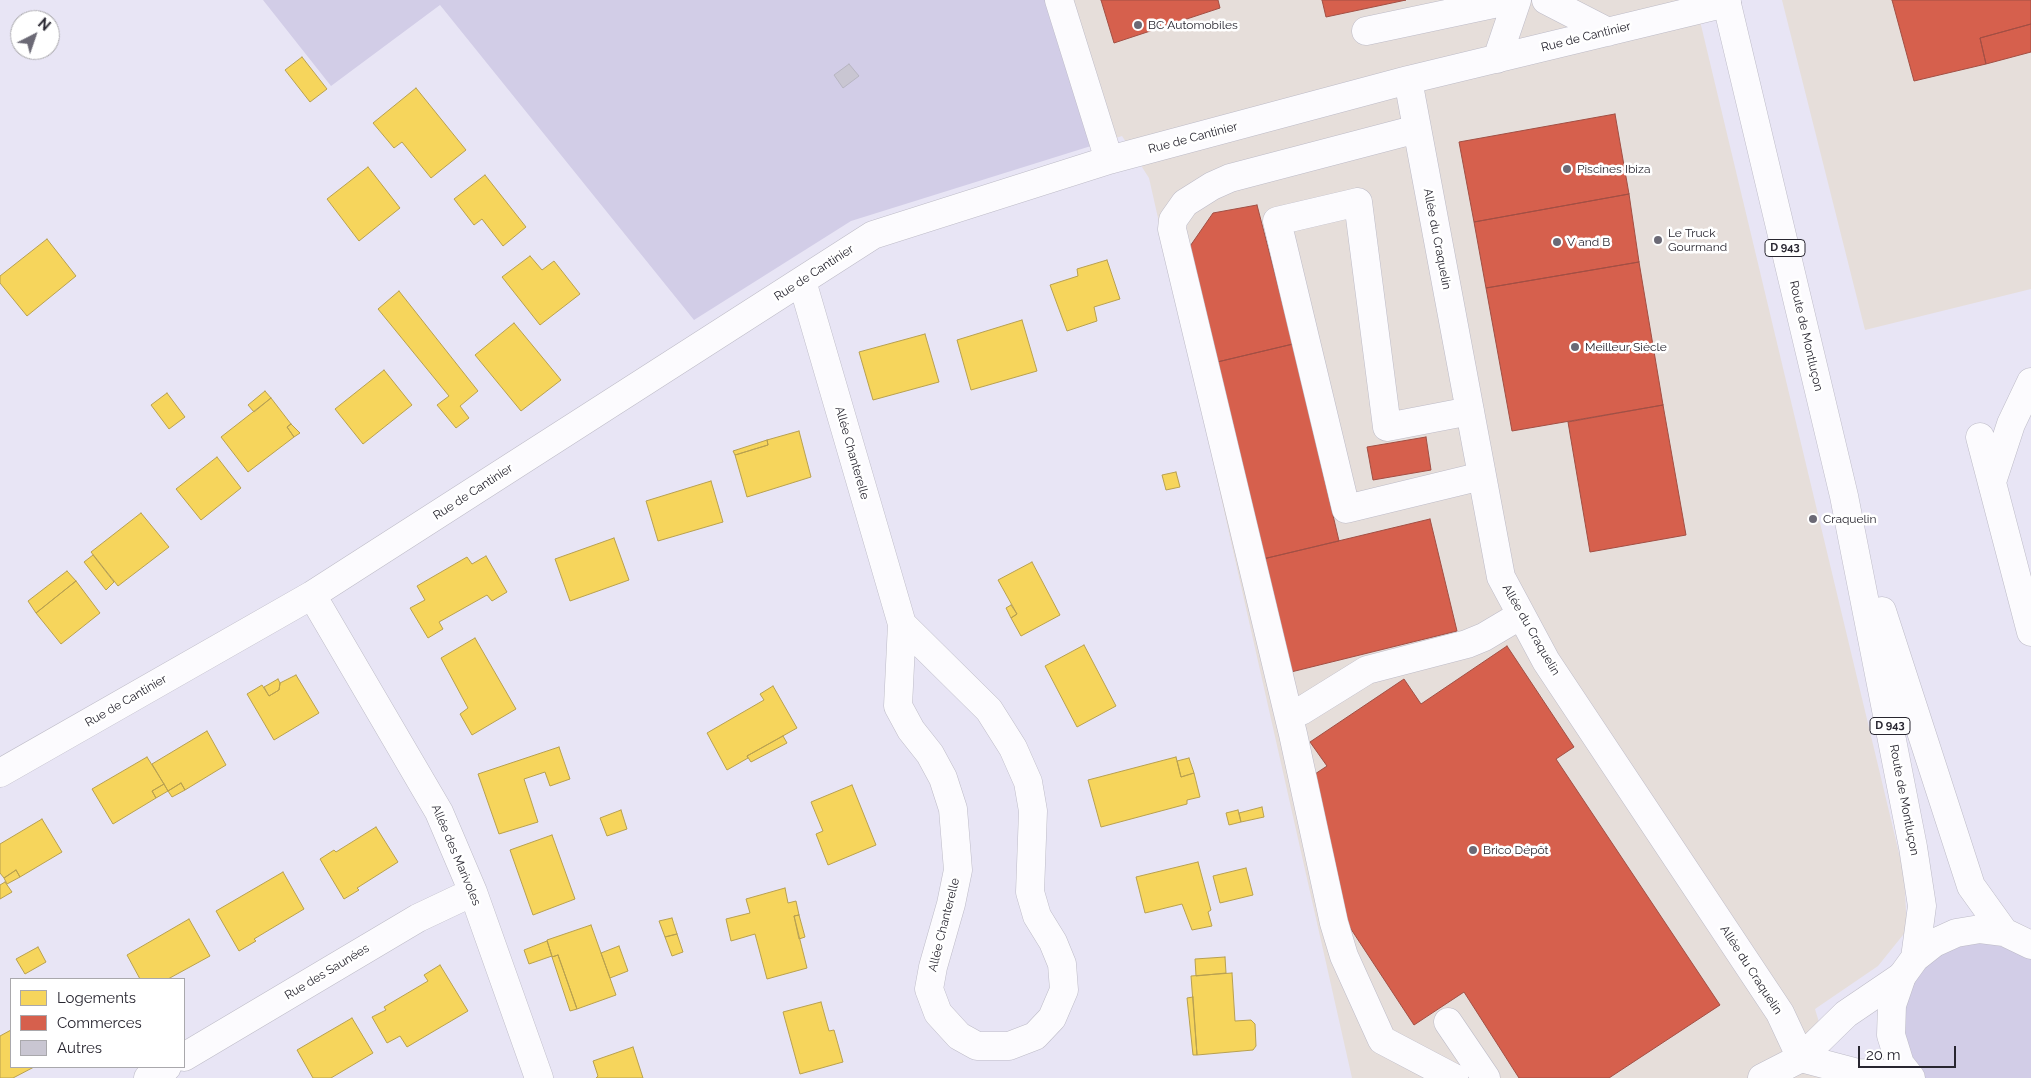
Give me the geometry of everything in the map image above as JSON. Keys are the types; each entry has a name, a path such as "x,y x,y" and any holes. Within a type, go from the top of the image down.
{"street":[{"path":"1059,0 1109,160"},
{"path":"1366,31 1512,0"},
{"path":"1497,59 1517,0"},
{"path":"1546,0 1608,32"},
{"name":"Rue de Cantinier","path":"0,773 312,595 873,235 1109,160 1408,80 1727,2"},
{"name":"Route de Montluçon","path":"1727,2 1844,496 1913,847 1922,906 1909,967 1892,1005 1891,1035 1900,1064 1911,1078"},
{"name":"Allée du Craquelin","path":"1408,80 1501,577 1546,661 1780,1013 1801,1058"},
{"path":"1417,129 1230,178 1185,203 1173,220 1172,229 1181,272 1293,716 1308,812 1334,923 1344,956 1382,1040 1454,1078"},
{"path":"1470,411 1386,428 1358,202 1277,221 1346,509 1482,476"},
{"name":"Allée Chanterelle","path":"802,281 902,624 898,706 911,730 930,754 943,778 953,810 958,870 952,904 933,967 929,990 938,1013 959,1036 977,1046 1008,1046 1035,1036 1052,1018 1064,990 1062,964 1053,942 1037,916 1030,892 1033,812 1028,782 1014,748 988,710 902,624"},
{"path":"1992,482 2011,424 2031,382"},
{"path":"1980,437 2031,632"},
{"name":"Route de Montluçon","path":"1844,496 1971,886 2004,932"},
{"name":"Allée des Marivoles","path":"312,595 439,812 473,892 539,1078"},
{"path":"1293,716 1368,670 1467,644 1484,638 1521,616"},
{"name":"Rue des Saunées","path":"185,1056 418,918 473,892"},
{"path":"1762,1078 1801,1058 1846,1014 1909,967 1934,943 1956,933 1980,930 2004,932 2031,945"},
{"path":"1448,1022 1486,1078"},
{"path":"1801,1058 1858,1073 1886,1074 1894,1078"},
{"path":"148,1078 165,1068"}],"shaded area":[{"path":"263,0 1045,0 1091,146 851,221 694,320 440,5 331,86"},
{"path":"1045,0 1695,0 1904,874 1907,930 1878,966 1815,1009 1836,1078 1352,1078 1149,178 1122,136 1091,146"},
{"path":"1782,0 2031,0 2031,289 1865,330"},
{"path":"1956,933 2031,945 2031,1078 1911,1078 1892,1005 1902,976"}],"building: Logements":[{"path":"302,57 327,89 310,102 285,70"},
{"path":"416,88 466,150 431,178 402,142 394,148 373,123"},
{"path":"368,167 400,208 359,241 327,199"},
{"path":"485,175 526,227 503,246 482,219 474,225 454,199"},
{"path":"47,239 76,276 27,316 0,283 0,276"},
{"path":"530,256 542,270 554,261 580,294 540,325 502,277"},
{"path":"1107,260 1120,299 1094,307 1097,321 1067,331 1050,285 1078,276 1077,269"},
{"path":"399,291 478,391 460,406 469,418 456,428 437,405 449,396 378,309"},
{"path":"1022,320 1037,371 971,390 957,340"},
{"path":"514,323 561,380 521,411 475,355"},
{"path":"925,334 939,382 873,400 859,352"},
{"path":"384,370 412,405 363,444 335,409"},
{"path":"265,391 271,398 254,412 248,405"},
{"path":"167,393 185,417 169,429 151,405"},
{"path":"271,398 291,424 287,427 294,437 248,472 221,437"},
{"path":"291,424 300,433 294,437 287,427"},
{"path":"799,431 811,477 747,497 735,455 768,445 767,440"},
{"path":"767,440 768,445 735,455 733,451"},
{"path":"217,457 241,488 201,520 176,489"},
{"path":"1176,472 1180,487 1166,490 1162,475"},
{"path":"711,481 723,522 658,541 646,501"},
{"path":"141,513 169,547 118,586 91,552"},
{"path":"614,538 629,580 570,601 555,559"},
{"path":"93,555 114,582 106,590 84,562"},
{"path":"486,556 507,592 492,601 487,595 439,622 443,629 428,638 410,608 425,600 417,586 467,557 472,564"},
{"path":"1032,562 1060,615 1021,636 1011,618 1017,614 998,580"},
{"path":"67,571 76,581 36,613 28,601"},
{"path":"76,581 100,613 61,644 36,613"},
{"path":"1011,605 1017,614 1011,618 1006,608"},
{"path":"475,638 516,709 472,735 460,714 468,708 441,658"},
{"path":"1084,645 1116,706 1077,727 1045,666"},
{"path":"296,675 319,713 274,740 247,694 262,685 269,696 279,690 280,683"},
{"path":"278,679 280,683 279,690 269,696 264,687"},
{"path":"773,686 797,728 747,756 748,758 727,770 707,733 764,700 760,694"},
{"path":"207,731 226,765 185,790 181,783 168,791 152,764"},
{"path":"783,736 787,743 751,762 747,756"},
{"path":"559,747 570,779 550,786 545,772 524,779 538,822 499,834 478,774"},
{"path":"147,757 164,784 152,791 156,798 113,824 92,789"},
{"path":"1176,757 1181,777 1194,773 1200,797 1187,800 1187,804 1101,827 1088,780"},
{"path":"1189,758 1194,773 1181,777 1177,761"},
{"path":"181,783 185,790 172,797 168,791"},
{"path":"164,784 168,791 156,798 152,791"},
{"path":"852,785 876,845 828,865 816,834 823,831 811,802"},
{"path":"1262,807 1264,817 1241,822 1239,813"},
{"path":"621,810 627,829 607,836 600,818"},
{"path":"1238,810 1241,822 1229,825 1226,813"},
{"path":"42,819 62,852 20,877 16,870 4,878 0,873 0,844"},
{"path":"376,827 398,862 357,888 359,890 344,899 320,859 334,850 336,852"},
{"path":"552,835 575,899 533,915 510,850"},
{"path":"1198,862 1211,910 1208,912 1212,926 1192,930 1182,904 1145,913 1136,877"},
{"path":"1246,868 1253,895 1220,903 1213,876"},
{"path":"16,870 20,877 7,884 4,878"},
{"path":"283,872 304,909 254,939 256,941 239,951 216,911"},
{"path":"5,882 12,892 0,899 0,885"},
{"path":"785,888 788,903 796,901 799,915 794,916 807,968 767,979 755,934 731,941 726,919 750,913 746,899"},
{"path":"799,915 805,937 799,939 794,916"},
{"path":"672,918 677,934 665,937 659,921"},
{"path":"189,919 210,956 170,978 139,978 127,955"},
{"path":"591,925 616,995 577,1009 558,955 552,957 547,940"},
{"path":"677,934 683,952 672,956 665,937"},
{"path":"547,941 552,956 529,964 524,950"},
{"path":"619,946 628,971 610,978 601,953"},
{"path":"38,947 46,962 25,974 16,959"},
{"path":"558,955 577,1009 570,1011 552,957"},
{"path":"1225,957 1226,973 1196,976 1195,959"},
{"path":"440,965 468,1011 407,1047 400,1036 387,1043 372,1017 386,1010 384,1007 428,981 424,975"},
{"path":"1232,973 1235,1021 1251,1020 1255,1024 1256,1046 1253,1050 1197,1055 1191,976"},
{"path":"1193,997 1197,1055 1193,1055 1187,998"},
{"path":"821,1002 829,1031 834,1030 843,1062 800,1074 783,1012"},
{"path":"352,1018 373,1053 331,1078 313,1078 297,1050"},
{"path":"10,1031 10,1068 32,1068 13,1078 0,1078 0,1036"},
{"path":"633,1047 643,1078 596,1078 598,1076 593,1061"}],"building: Commerces":[{"name":"BC Automobiles","path":"1101,0 1218,0 1220,8 1114,43"},
{"path":"1322,0 1406,0 1326,17"},
{"path":"1892,0 2031,0 2031,24 1980,38 1986,64 1914,81"},
{"path":"2031,24 2031,52 1986,64 1980,38"},
{"path":"1615,114 1629,194 1474,222 1459,142"},
{"name":"V and B","path":"1629,194 1639,262 1486,288 1474,222"},
{"path":"1257,205 1293,344 1213,363 1186,252 1213,213"},
{"name":"Meilleur Siècle","path":"1639,262 1663,405 1512,431 1486,288"},
{"path":"1293,344 1339,541 1263,559 1213,363"},
{"path":"1663,405 1686,535 1590,552 1568,422"},
{"path":"1426,437 1431,470 1373,480 1367,447"},
{"path":"1430,519 1457,631 1291,672 1263,559"},
{"name":"Brico Dépôt","path":"1507,646 1574,747 1556,759 1720,1005 1609,1078 1519,1078 1464,992 1414,1025 1347,923 1312,776 1327,766 1310,742 1404,679 1421,704"}],"building: Autres":[{"path":"849,64 859,76 843,88 834,75"}],"place":[{"name":"BC Automobiles","path":"1138,25"},
{"name":"Piscines Ibiza","path":"1567,169"},
{"name":"Le Truck Gourmand","path":"1658,240"},
{"name":"V and B","path":"1557,242"},
{"name":"Meilleur Siècle","path":"1575,347"},
{"name":"Craquelin","path":"1813,519"},
{"name":"Brico Dépôt","path":"1473,850"}]}
